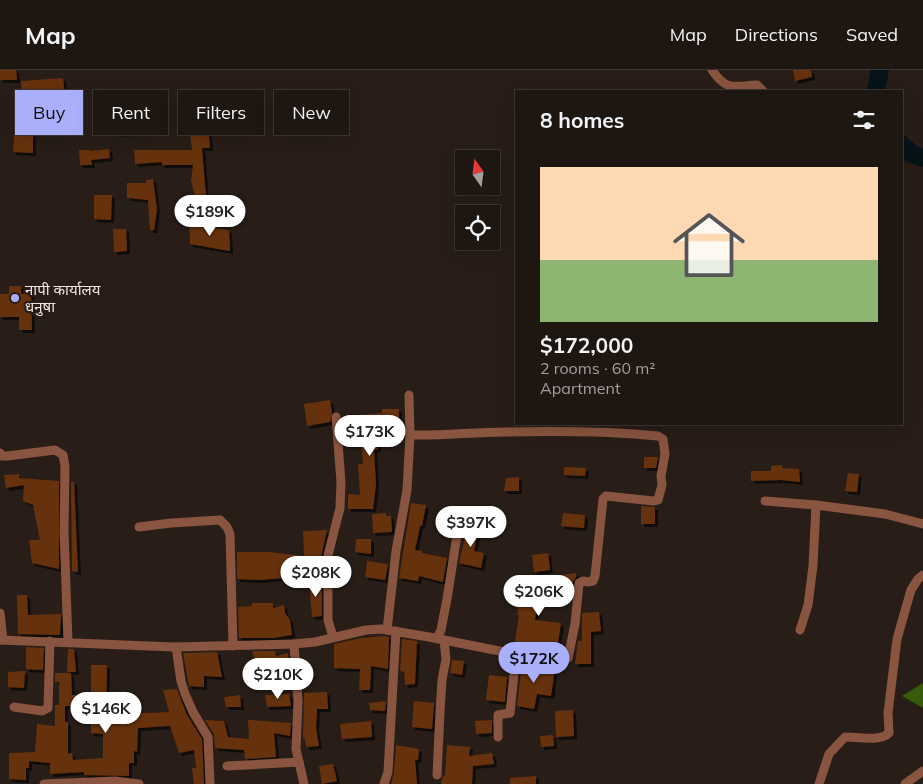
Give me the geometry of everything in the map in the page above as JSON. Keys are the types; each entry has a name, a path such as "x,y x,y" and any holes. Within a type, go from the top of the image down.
{"street":[{"path":"712,70 717,78 729,87 757,85 761,90"},
{"path":"384,784 388,772 396,551 407,490 410,435 409,395"},
{"path":"333,637 328,620 328,590 324,571 340,508 341,482 336,417"},
{"path":"0,613 2,640 128,646 233,646 294,644 366,630 392,630 560,663 568,658 575,624 579,583 593,581 595,576 603,498 606,496 654,502 658,500 662,485 663,439 658,436 603,431 503,432 438,436 410,435"},
{"path":"0,453 2,456 7,456 55,450 63,455 65,466 64,531 68,642"},
{"path":"765,501 816,505 885,514 923,524"},
{"path":"800,630 808,605 813,566 816,505"},
{"path":"139,527 171,522 220,520 227,528 230,534 233,646"},
{"path":"437,776 441,696 446,659 440,639 458,529"},
{"path":"819,784 829,754 845,737 879,738 887,736 889,733 888,713 897,639 912,590 918,579 923,575"},
{"path":"14,708 42,711 48,708 50,641"},
{"path":"294,644 298,701 296,748 304,784"},
{"path":"176,647 183,688 193,712 208,737 210,784"},
{"path":"498,737 498,715 510,713 516,654"},
{"path":"227,766 299,762"},
{"path":"905,784 923,771"},
{"path":"44,784 115,781 139,784"}],"green space":[{"path":"923,683 923,708 902,696"}],"building":[{"path":"0,70 16,70 17,80 0,80"},
{"path":"793,70 811,70 812,77 795,81"},
{"path":"63,78 64,90 22,90 21,81"},
{"path":"14,133 15,135 33,135 33,153 13,152"},
{"path":"190,135 209,135 210,148 202,148 206,197 195,197 191,180 193,165 162,165 162,162 135,164 134,150 192,150"},
{"path":"109,149 110,158 91,160 92,165 80,165 79,150"},
{"path":"153,179 157,209 154,230 150,230 148,200 127,198 127,183 146,183 146,180"},
{"path":"94,195 112,195 111,220 94,219"},
{"path":"189,224 229,230 230,251 190,244"},
{"path":"113,229 126,229 127,251 114,252"},
{"name":"नापी कार्यालय धनुषा","path":"9,286 21,286 21,294 31,293 32,330 19,330 19,317 0,317 0,294 9,294"},
{"path":"330,400 332,413 330,422 307,426 304,404"},
{"path":"382,409 399,409 399,425 378,425 378,449 374,450 376,485 373,509 348,509 348,494 360,495 358,464 363,464 359,415 382,413"},
{"path":"644,457 658,457 656,468 644,468"},
{"path":"782,465 782,468 799,469 800,482 781,480 751,481 751,471 771,471 771,466"},
{"path":"564,467 586,468 585,476 564,475"},
{"path":"848,473 859,474 857,492 845,491"},
{"path":"19,474 19,478 59,481 59,569 32,563 29,540 40,540 33,505 23,501 24,485 6,488 4,475"},
{"path":"519,477 519,491 504,491 506,478"},
{"path":"71,482 74,482 78,572 72,571"},
{"path":"411,503 426,505 415,550 447,558 443,582 419,576 418,581 399,578"},
{"path":"641,506 655,507 655,524 641,524"},
{"path":"386,513 386,516 391,516 392,532 373,533 372,514"},
{"path":"563,513 585,515 584,528 561,526"},
{"path":"463,524 479,527 474,551 484,553 481,568 459,563 465,537 463,537"},
{"path":"327,530 321,557 304,556 303,531"},
{"path":"356,539 371,539 371,554 355,552"},
{"path":"237,552 269,552 304,556 307,576 259,580 237,579"},
{"path":"548,553 550,570 534,572 532,555"},
{"path":"367,561 388,564 385,580 365,577"},
{"path":"576,573 573,582 559,585 558,602 538,600 535,620 561,623 556,656 514,648 522,585 547,588 547,577"},
{"path":"319,579 322,591 322,616 312,617 309,581"},
{"path":"17,595 27,595 28,615 61,614 60,635 18,634"},
{"path":"252,603 273,603 273,608 284,605 285,613 290,620 292,635 273,638 239,638 238,607 252,606"},
{"path":"599,612 601,631 591,632 591,664 575,664 578,641 582,641 582,613"},
{"path":"389,637 388,669 371,666 370,690 359,690 360,669 334,668 334,644 361,638"},
{"path":"402,639 417,641 415,684 405,685 404,672 400,671"},
{"path":"26,647 44,648 43,670 26,669"},
{"path":"68,649 74,649 76,672 67,672"},
{"path":"252,651 275,651 276,656 288,653 290,677 286,678 285,672 260,677"},
{"path":"217,652 222,677 204,676 204,687 189,686 183,653"},
{"path":"452,660 464,661 462,675 450,673"},
{"path":"522,662 555,668 551,696 537,694 534,709 517,706"},
{"path":"91,665 107,665 106,713 169,712 163,690 177,689 187,715 202,739 204,784 194,784 192,768 196,768 194,750 179,753 170,726 138,728 137,752 134,751 134,763 129,763 129,776 84,775 84,772 50,774 50,763 29,761 29,768 26,768 26,780 9,779 9,753 35,752 37,724 55,726 55,705 59,705 59,682 55,682 55,673 71,673 72,695 77,695 78,706 65,706 65,722 68,722 68,754 72,753 73,760 103,758 103,734 91,733"},
{"path":"25,671 24,688 8,687 8,672"},
{"path":"489,675 507,677 505,702 486,700"},
{"path":"327,692 328,709 317,709 316,728 319,746 306,747 305,739 303,738 304,693"},
{"path":"289,694 291,706 267,707 265,695"},
{"path":"240,695 241,707 226,707 224,697"},
{"path":"386,701 385,711 370,710 369,703"},
{"path":"414,701 434,703 432,729 412,727"},
{"path":"573,710 574,736 556,737 555,711"},
{"path":"205,720 224,721 228,737 249,739 248,720 291,723 290,736 274,733 276,757 245,759 244,750 215,748 214,734"},
{"path":"492,720 492,733 476,734 475,721"},
{"path":"371,721 372,737 342,739 340,724"},
{"path":"553,735 554,746 541,747 540,736"},
{"path":"396,745 419,749 418,760 415,760 417,784 391,784 394,773"},
{"path":"447,745 470,747 469,756 492,753 494,764 473,766 472,784 441,784 443,775 445,776"},
{"path":"333,764 337,781 322,784 319,766"},
{"path":"536,776 536,784 510,784 510,778"}],"waterway":[{"path":"876,90 880,70"},
{"path":"903,146 912,154 923,158"}],"place":[{"name":"नापी कार्यालय धनुषा","path":"15,298"}]}
